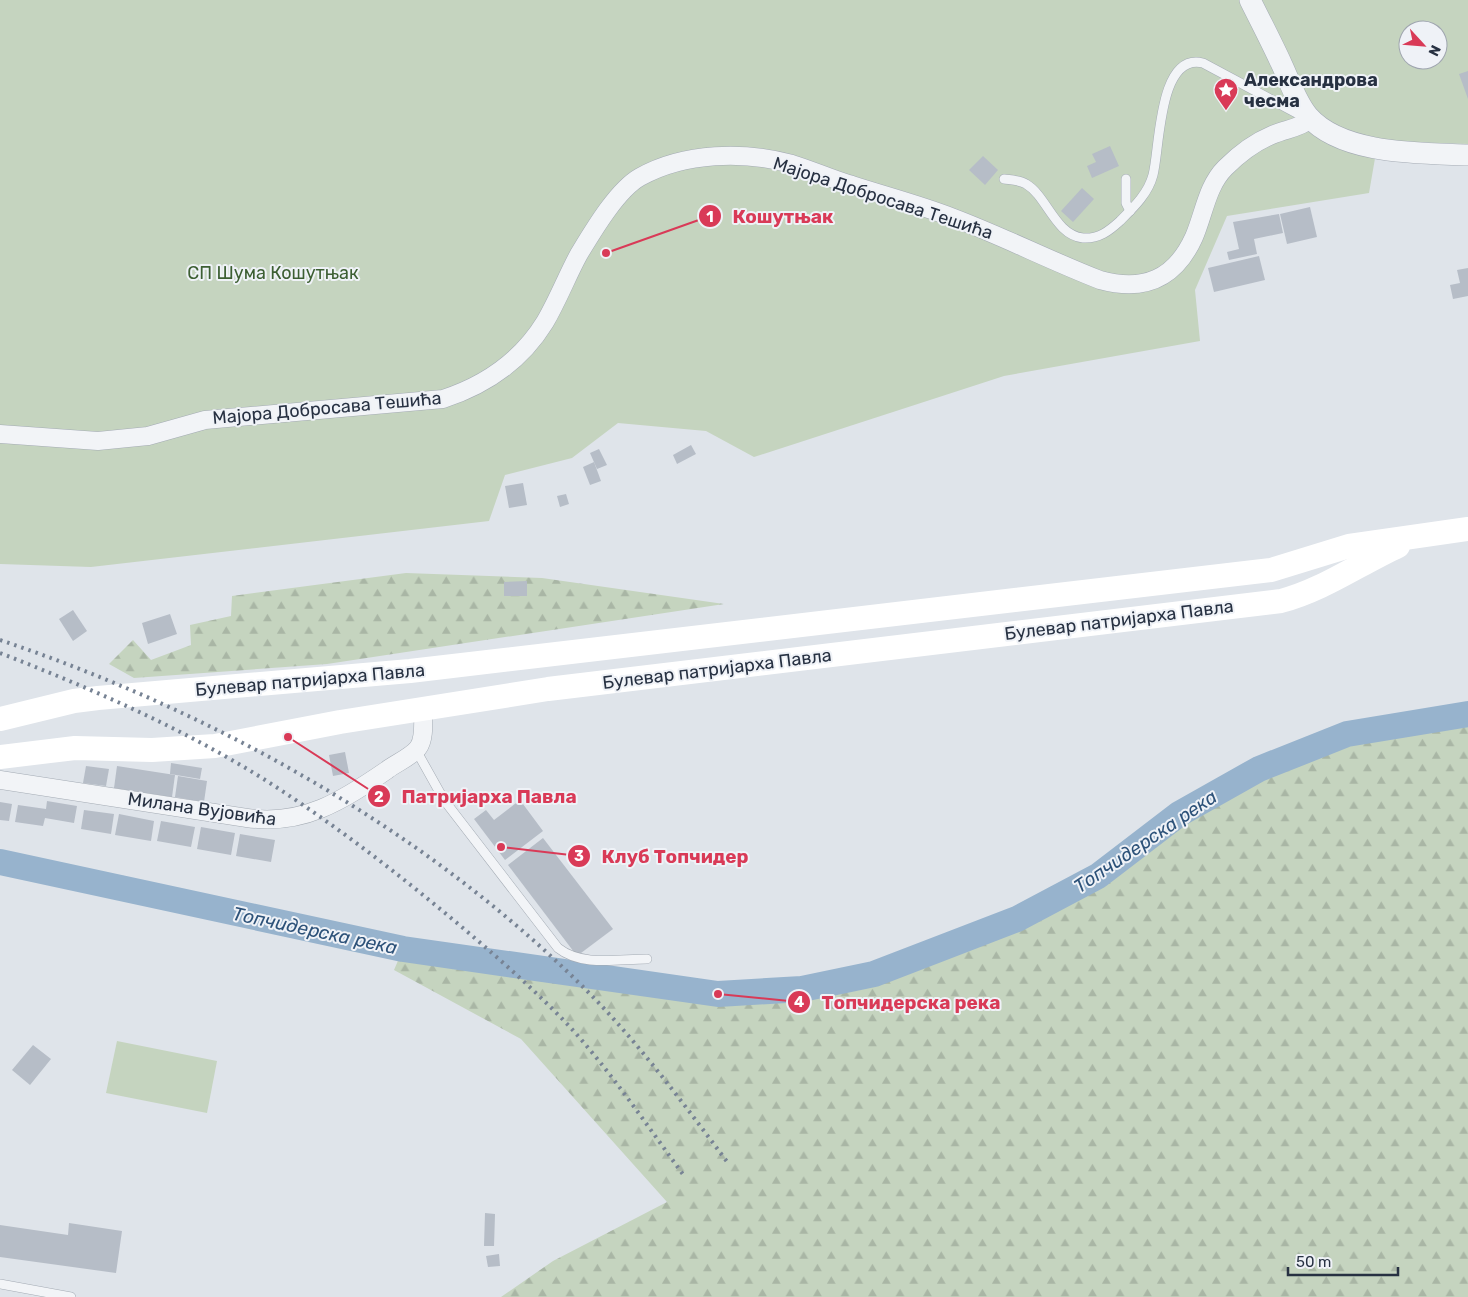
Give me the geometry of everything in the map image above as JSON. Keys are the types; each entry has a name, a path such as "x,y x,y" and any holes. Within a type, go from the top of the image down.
{"main road":[{"name":"Булевар патријарха Павла","path":"0,719 98,698 410,672 1271,570 1297,563 1334,549 1422,535 1468,530"},
{"name":"Булевар патријарха Павла","path":"0,757 75,748 152,750 205,747 340,722 548,689 1281,601 1298,597 1324,585 1366,561 1422,535"}],"street":[{"path":"1250,0 1294,91 1311,119 1331,132 1373,148 1402,152 1468,155"},
{"name":"Мајора Добросава Тешића","path":"0,434 98,442 148,436 205,420 443,399 465,392 510,364 528,345 545,322 580,252 621,193 640,177 648,174 688,161 720,156 747,156 770,159 815,172 837,181 952,217 1106,282 1118,285 1153,281 1165,276 1184,254 1193,238 1209,194 1224,169 1258,142 1300,126 1311,119"},
{"path":"416,750 421,739 423,710"},
{"name":"Милана Вујовића","path":"0,780 256,820 280,821 316,812 330,805 416,750"}],"lane":[{"path":"1004,179 1022,182 1031,187 1066,230 1082,238 1103,235 1130,211 1143,196 1153,176 1164,104 1170,82 1187,64 1204,63 1294,112 1311,119"},
{"path":"1126,179 1126,203 1130,211"},
{"path":"416,750 444,800 558,948 566,954 582,960 647,958"},
{"path":"0,1284 71,1297"}],"green space":[{"name":"СП Шума Кошутњак","path":"0,0 1468,0 1468,144 1378,141 1369,193 1227,216 1195,290 1200,341 1004,376 754,457 706,431 618,423 572,458 505,475 489,521 91,567 0,564"},
{"path":"406,573 542,578 724,604 327,664 134,678 109,664 133,640 151,660 191,645 190,625 231,616 232,596"},
{"path":"1468,714 1468,1297 501,1297 553,1261 667,1202 521,1039 394,970 403,949 718,994 802,989 874,974 1017,919 1098,876 1179,814 1259,769 1347,734"},
{"path":"117,1041 217,1061 207,1113 106,1093"}],"building":[{"path":"1468,71 1468,99 1459,74"},
{"path":"1110,146 1119,166 1092,178 1087,166 1096,162 1092,154"},
{"path":"983,156 998,170 985,185 969,170"},
{"path":"1082,188 1094,199 1073,222 1061,211"},
{"path":"1310,207 1317,237 1287,244 1280,214"},
{"path":"1279,214 1283,233 1254,239 1257,254 1229,260 1227,252 1239,249 1233,222"},
{"path":"1259,256 1265,280 1214,292 1208,268"},
{"path":"1468,268 1468,296 1453,299 1450,285 1460,283 1457,270"},
{"path":"691,445 696,454 677,464 673,455"},
{"path":"599,449 607,465 597,469 590,453"},
{"path":"594,462 601,481 590,485 583,467"},
{"path":"523,483 527,505 509,508 505,486"},
{"path":"566,494 569,504 560,507 557,496"},
{"path":"527,581 527,596 504,596 504,582"},
{"path":"73,610 87,631 73,641 59,619"},
{"path":"170,614 177,634 148,644 142,623"},
{"path":"345,752 349,773 333,776 329,755"},
{"path":"171,763 202,768 200,779 170,774"},
{"path":"86,766 109,769 106,786 83,783"},
{"path":"117,766 175,775 172,797 114,788"},
{"path":"178,776 207,781 204,802 175,797"},
{"path":"520,800 543,831 505,860 474,819 486,810 494,820"},
{"path":"47,801 77,806 74,823 45,818 43,826 15,822 18,805 46,809"},
{"path":"0,802 12,804 9,821 0,820"},
{"path":"84,810 114,814 111,834 81,829"},
{"path":"119,814 154,821 151,841 115,835"},
{"path":"161,821 195,827 191,847 157,841"},
{"path":"201,827 235,833 231,855 197,849"},
{"path":"240,834 275,840 271,862 236,856"},
{"path":"543,838 613,929 577,956 508,865"},
{"path":"33,1045 51,1059 30,1085 12,1070"},
{"path":"485,1213 495,1214 494,1246 484,1246"},
{"path":"69,1223 122,1231 116,1273 0,1257 0,1225 68,1235"},
{"path":"499,1254 500,1266 488,1267 486,1256"}],"waterway":[{"name":"Топчидерска река","path":"0,862 403,949 718,994 802,989 874,974 1017,919 1098,876 1179,814 1259,769 1347,734 1468,714"}],"railway":[{"path":"0,640 81,670 162,704 241,742 318,785 393,832 465,884 532,939 595,999 648,1059 728,1163"},
{"path":"0,653 101,694 167,725 231,759 287,794 386,866 472,935 543,999 570,1027 615,1081 685,1177"}],"place":[{"name":"Александрова чесма","path":"1226,111"},
{"name":"Кошутњак","path":"606,253"},
{"name":"Патријарха Павла","path":"288,737"},
{"name":"Клуб Топчидер","path":"501,847"},
{"name":"Топчидерска река","path":"718,994"}]}
